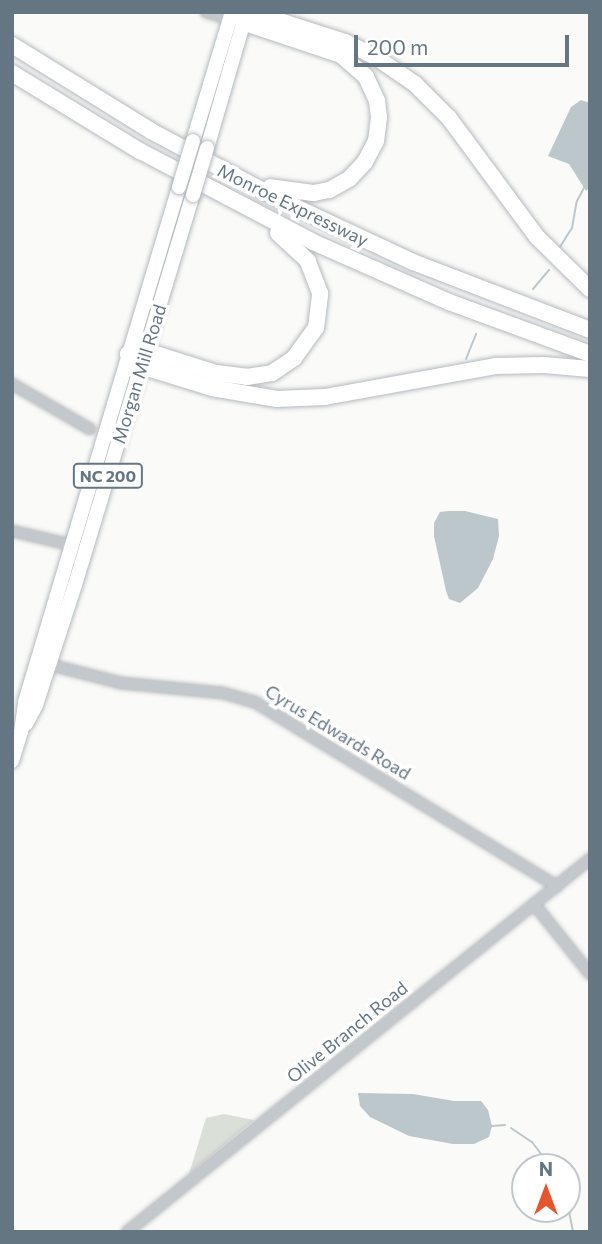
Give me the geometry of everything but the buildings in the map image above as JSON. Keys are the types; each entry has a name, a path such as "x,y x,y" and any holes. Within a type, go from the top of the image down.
{"highway":[{"path":"215,167 281,191 321,192 343,183 360,168 373,148 378,133 378,109 374,92 366,77 348,59 239,15"},
{"path":"239,15 345,42 374,56 415,84 449,118 537,237 590,289"},
{"name":"Monroe Expressway","path":"12,45 109,107 215,167 413,262 590,330"},
{"name":"Monroe Expressway","path":"12,73 118,139 226,198 404,283 590,354"},
{"path":"143,359 227,375 255,376 287,364 312,337 318,320 320,293 308,261 284,237 226,198"},
{"path":"128,354 229,392 285,399 333,396 495,366 544,365 590,369"}],"main road":[{"name":"Morgan Mill Road","path":"12,761 21,732 36,705 43,663 72,545 128,354 193,141 239,15"},
{"name":"Morgan Mill Road","path":"43,663 143,359 193,195 239,15"}],"street":[{"path":"206,12 239,15"},
{"path":"12,384 90,429"},
{"path":"12,531 72,545"},
{"name":"Cyrus Edwards Road","path":"43,663 121,683 223,693 255,702 557,886"},
{"name":"Olive Branch Road","path":"127,1232 590,859"},
{"path":"534,904 590,974"}],"shaded area":[{"path":"581,100 590,103 590,187 586,191 569,164 548,156 571,107"},
{"path":"465,511 498,519 499,536 493,559 478,588 460,603 449,599 434,536 434,523 440,512"},
{"path":"358,1093 413,1094 454,1101 481,1101 488,1110 492,1126 489,1137 474,1144 453,1144 409,1136 370,1117 360,1106"},
{"path":"224,1114 254,1120 189,1174 206,1118"}],"waterway":[{"path":"560,247 572,228 577,201 584,188"},
{"path":"533,289 549,270"},
{"path":"466,359 476,334"},
{"path":"492,1126 505,1125"},
{"path":"511,1128 532,1142 540,1153"},
{"path":"571,1223 573,1232"}]}
